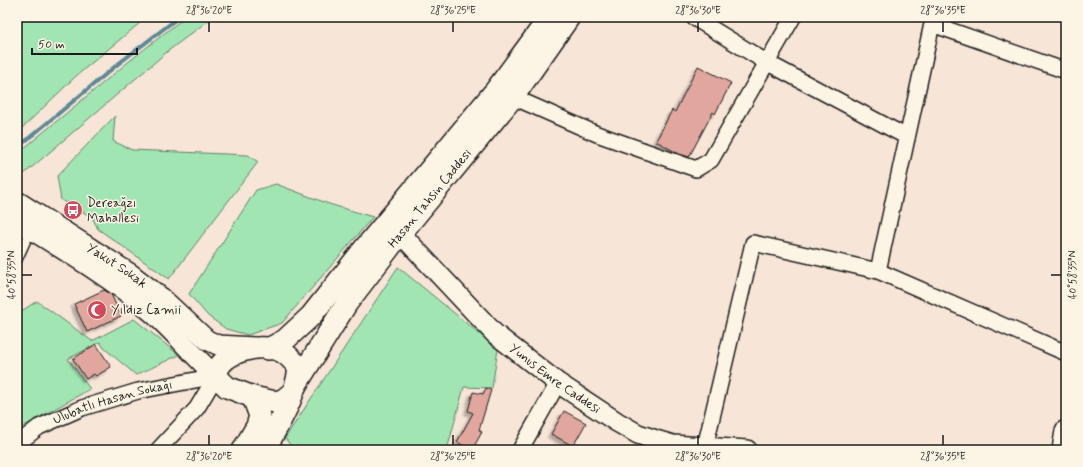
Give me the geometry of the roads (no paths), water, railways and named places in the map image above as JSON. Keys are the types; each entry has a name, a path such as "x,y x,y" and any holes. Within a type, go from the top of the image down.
{"main road":[{"name":"Hasan Tahsin Caddesi","path":"262,348 285,340 311,316 364,249 496,90 550,17"},
{"name":"Hasan Tahsin Caddesi","path":"265,450 295,388 347,303 392,243 513,97 570,17"},
{"path":"262,348 276,350 288,356 298,368 295,388 283,400 275,402 253,397 227,387 216,376 217,370 231,355 262,348"},
{"path":"243,450 257,426 260,416 253,397"},
{"path":"1063,450 1066,431"}],"street":[{"path":"693,17 766,62 907,137"},
{"path":"513,97 596,134 696,169 711,160 793,17"},
{"path":"878,271 932,24 1066,71"},
{"name":"Yakut Sokak","path":"17,202 131,274 162,298 207,340 218,345 262,348"},
{"name":"Yakut Sokak","path":"24,225 114,283 168,327 204,366 216,376"},
{"name":"Yunus Emre Caddesi","path":"401,234 495,334 558,383 604,414 638,434 672,447 705,447 747,450"},
{"path":"705,447 752,243 878,271 1066,353"},
{"path":"158,450 197,408 216,376"},
{"name":"Ulubatlı Hasan Sokağı","path":"17,444 39,427 82,408 138,391 216,376"},
{"path":"520,450 558,383"}],"lane":[{"path":"17,261 24,225"}],"waterway":[{"path":"17,148 118,64 179,17"}],"place":[{"name":"Dereağzı Mahallesi","path":"73,210"},
{"name":"Yıldız Camii","path":"97,310"}]}
